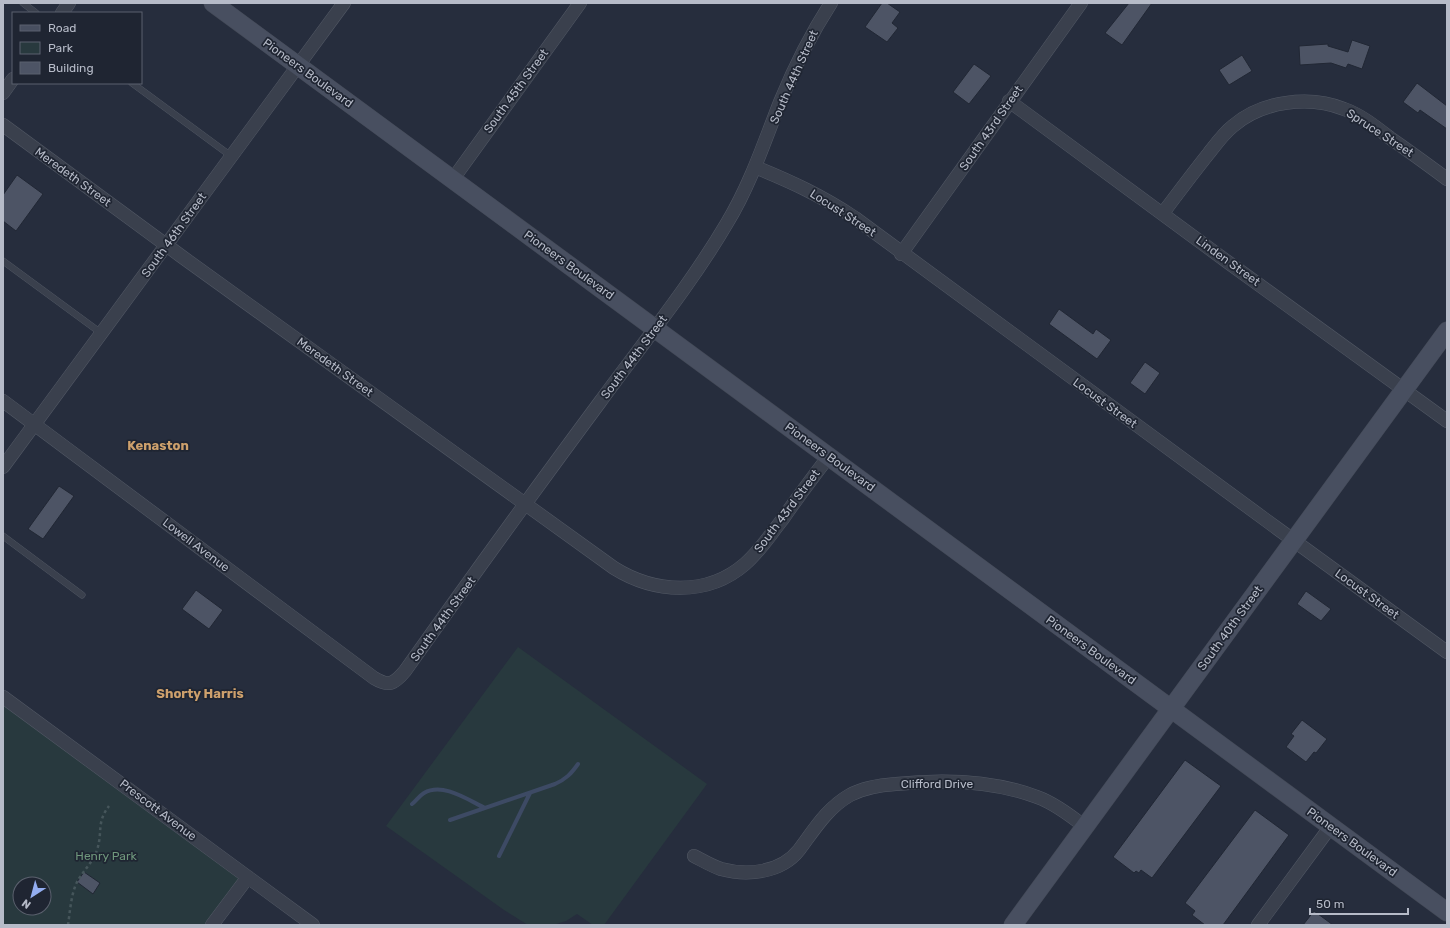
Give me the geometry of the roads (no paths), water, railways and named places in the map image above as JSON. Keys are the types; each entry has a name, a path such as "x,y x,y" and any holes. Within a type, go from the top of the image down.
{"main road":[{"name":"Pioneers Boulevard","path":"213,3 1447,912"},
{"name":"South 40th Street","path":"1013,925 1447,330"}],"street":[{"path":"63,12 69,3"},
{"name":"South 46th Street","path":"3,467 344,3"},
{"name":"South 45th Street","path":"452,179 580,3"},
{"name":"South 44th Street","path":"391,684 398,680 405,671 525,504 656,328 702,263 728,222 755,167 798,62 817,25 832,3"},
{"name":"South 43rd Street","path":"901,254 1009,101 1081,3"},
{"path":"3,93 12,81"},
{"name":"Linden Street","path":"1009,101 1229,263 1447,420"},
{"name":"Spruce Street","path":"1163,214 1203,160 1232,126 1246,116 1264,108 1284,103 1306,102 1327,104 1345,109 1374,126 1447,179"},
{"name":"Meredeth Street","path":"3,125 166,245 525,504 628,576 642,583 677,588"},
{"name":"Locust Street","path":"755,167 795,183 837,206 1293,541 1447,652"},
{"name":"Lowell Avenue","path":"3,402 374,678 383,684 391,684"},
{"name":"South 43rd Street","path":"677,588 708,584 727,576 744,565 758,551 829,456"},
{"name":"Prescott Avenue","path":"3,697 313,925"},
{"name":"Clifford Drive","path":"694,856 721,869 749,873 774,868 789,860 797,852 825,814 850,795 861,790 920,781 954,781 1016,790 1038,797 1060,808 1085,827"},
{"path":"1258,925 1331,826"},
{"path":"212,925 248,877"}],"lane":[{"path":"23,3 35,12"},
{"path":"133,84 231,156"},
{"path":"3,261 101,333"},
{"path":"3,536 82,594"}],"waterway":[{"path":"450,820 555,784 568,776 578,764"},
{"path":"412,804 424,793 431,790 439,790 455,793 485,808"},
{"path":"499,856 530,793"}],"district":[{"name":"Kenaston","path":"158,445"},
{"name":"Shorty Harris","path":"200,693"}],"park label":[{"name":"Henry Park","path":"106,856"}]}
